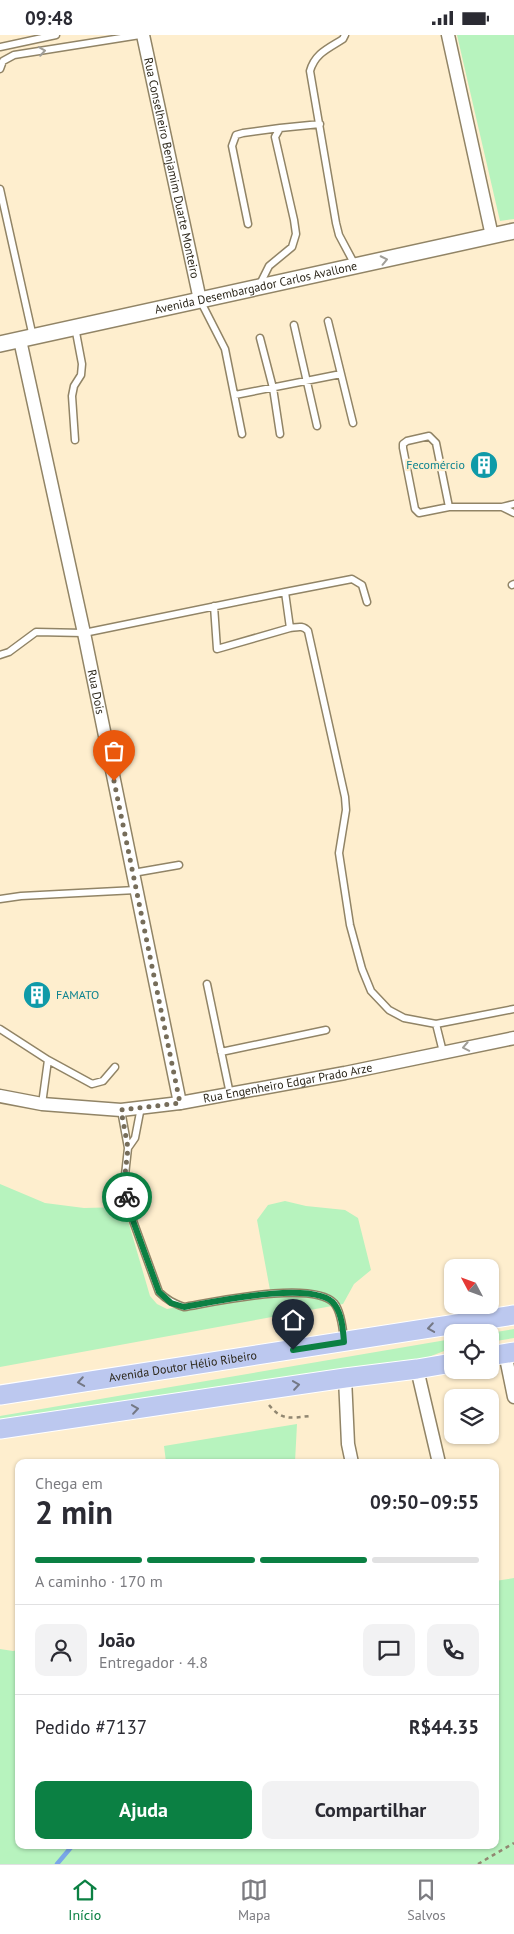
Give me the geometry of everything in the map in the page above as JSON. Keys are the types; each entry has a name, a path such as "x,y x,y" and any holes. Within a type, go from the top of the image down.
{"main road":[{"name":"Avenida Doutor Hélio Ribeiro","path":"0,1395 514,1315"},
{"path":"0,1429 444,1364"}],"street":[{"name":"Rua Conselheiro Benjamim Duarte Monteiro","path":"142,35 200,300"},
{"path":"448,35 492,236"},
{"name":"Avenida Desembargador Carlos Avallone","path":"0,344 514,231"},
{"name":"Rua Dois","path":"27,338 84,633 180,1103"},
{"name":"Rua Engenheiro Edgar Prado Arze","path":"0,1095 42,1104 121,1110 180,1103 345,1073 514,1038"},
{"path":"507,1354 514,1397"},
{"path":"417,1369 438,1459"},
{"path":"345,1378 348,1444 351,1459"}],"lane":[{"path":"0,47 56,35"},
{"path":"0,69 3,61 14,55 142,35"},
{"path":"346,35 343,39 318,55 313,61 310,71 336,223 339,235 356,266"},
{"path":"248,224 232,146 236,135 320,124"},
{"path":"259,287 269,266 292,247 295,240 294,220 275,137 280,128"},
{"path":"0,189 27,338"},
{"path":"200,300 225,349 242,434"},
{"path":"328,321 353,423"},
{"path":"294,325 317,427"},
{"path":"75,327 82,364 72,396 75,440"},
{"path":"260,338 273,388 280,434"},
{"path":"235,395 340,374"},
{"path":"449,507 436,443 429,437 406,441 403,444 403,448 415,509 422,514 449,507 502,507 514,504"},
{"path":"502,507 514,513"},
{"path":"0,655 9,652 36,631 84,633 352,579 362,585 367,602"},
{"path":"285,592 290,628"},
{"path":"214,606 217,649 290,628 301,626 308,631 345,797 346,810 339,853 350,925 362,969 371,991 389,1010 404,1018 436,1024 514,1009"},
{"path":"133,873 179,865"},
{"path":"0,899 21,896 136,890"},
{"path":"207,984 230,1094"},
{"path":"436,1024 443,1052"},
{"path":"0,1029 48,1060 92,1085 103,1081 114,1067"},
{"path":"221,1052 326,1030"},
{"path":"42,1104 48,1060"},
{"path":"128,1148 135,1139 141,1107"},
{"path":"121,1110 128,1148 125,1175 128,1207 159,1292 171,1303 184,1307 282,1291 321,1295 334,1303 339,1314 344,1342"}],"path":[{"path":"268,1404 283,1418 310,1416"},
{"path":"478,1864 514,1843"}],"green space":[{"path":"457,35 514,35 514,219 500,221"},
{"path":"0,1184 45,1203 84,1208 124,1207 150,1296 157,1304 167,1309 270,1290 257,1220 268,1205 285,1201 306,1206 345,1210 358,1218 371,1270 354,1284 343,1304 0,1367"},
{"path":"514,1329 514,1338 499,1340 499,1332"},
{"path":"444,1340 444,1351 418,1361 0,1428 0,1416"},
{"path":"297,1424 295,1459 166,1459 164,1446"},
{"path":"514,1578 514,1864 0,1864 0,1649 15,1651 15,1849 499,1849 499,1580"}],"waterway":[{"path":"57,1864 70,1849"}],"way so far":[{"path":"114,781 180,1103 121,1110 128,1148 125,1175 127,1197"}],"place":[{"name":"Fecomércio","path":"484,465"},
{"name":"FAMATO","path":"37,995"}],"route":[{"path":"127,1197 128,1207 157,1282 159,1292 171,1303 184,1307 282,1291 321,1295 334,1303 343,1329 344,1342 293,1350"}]}
